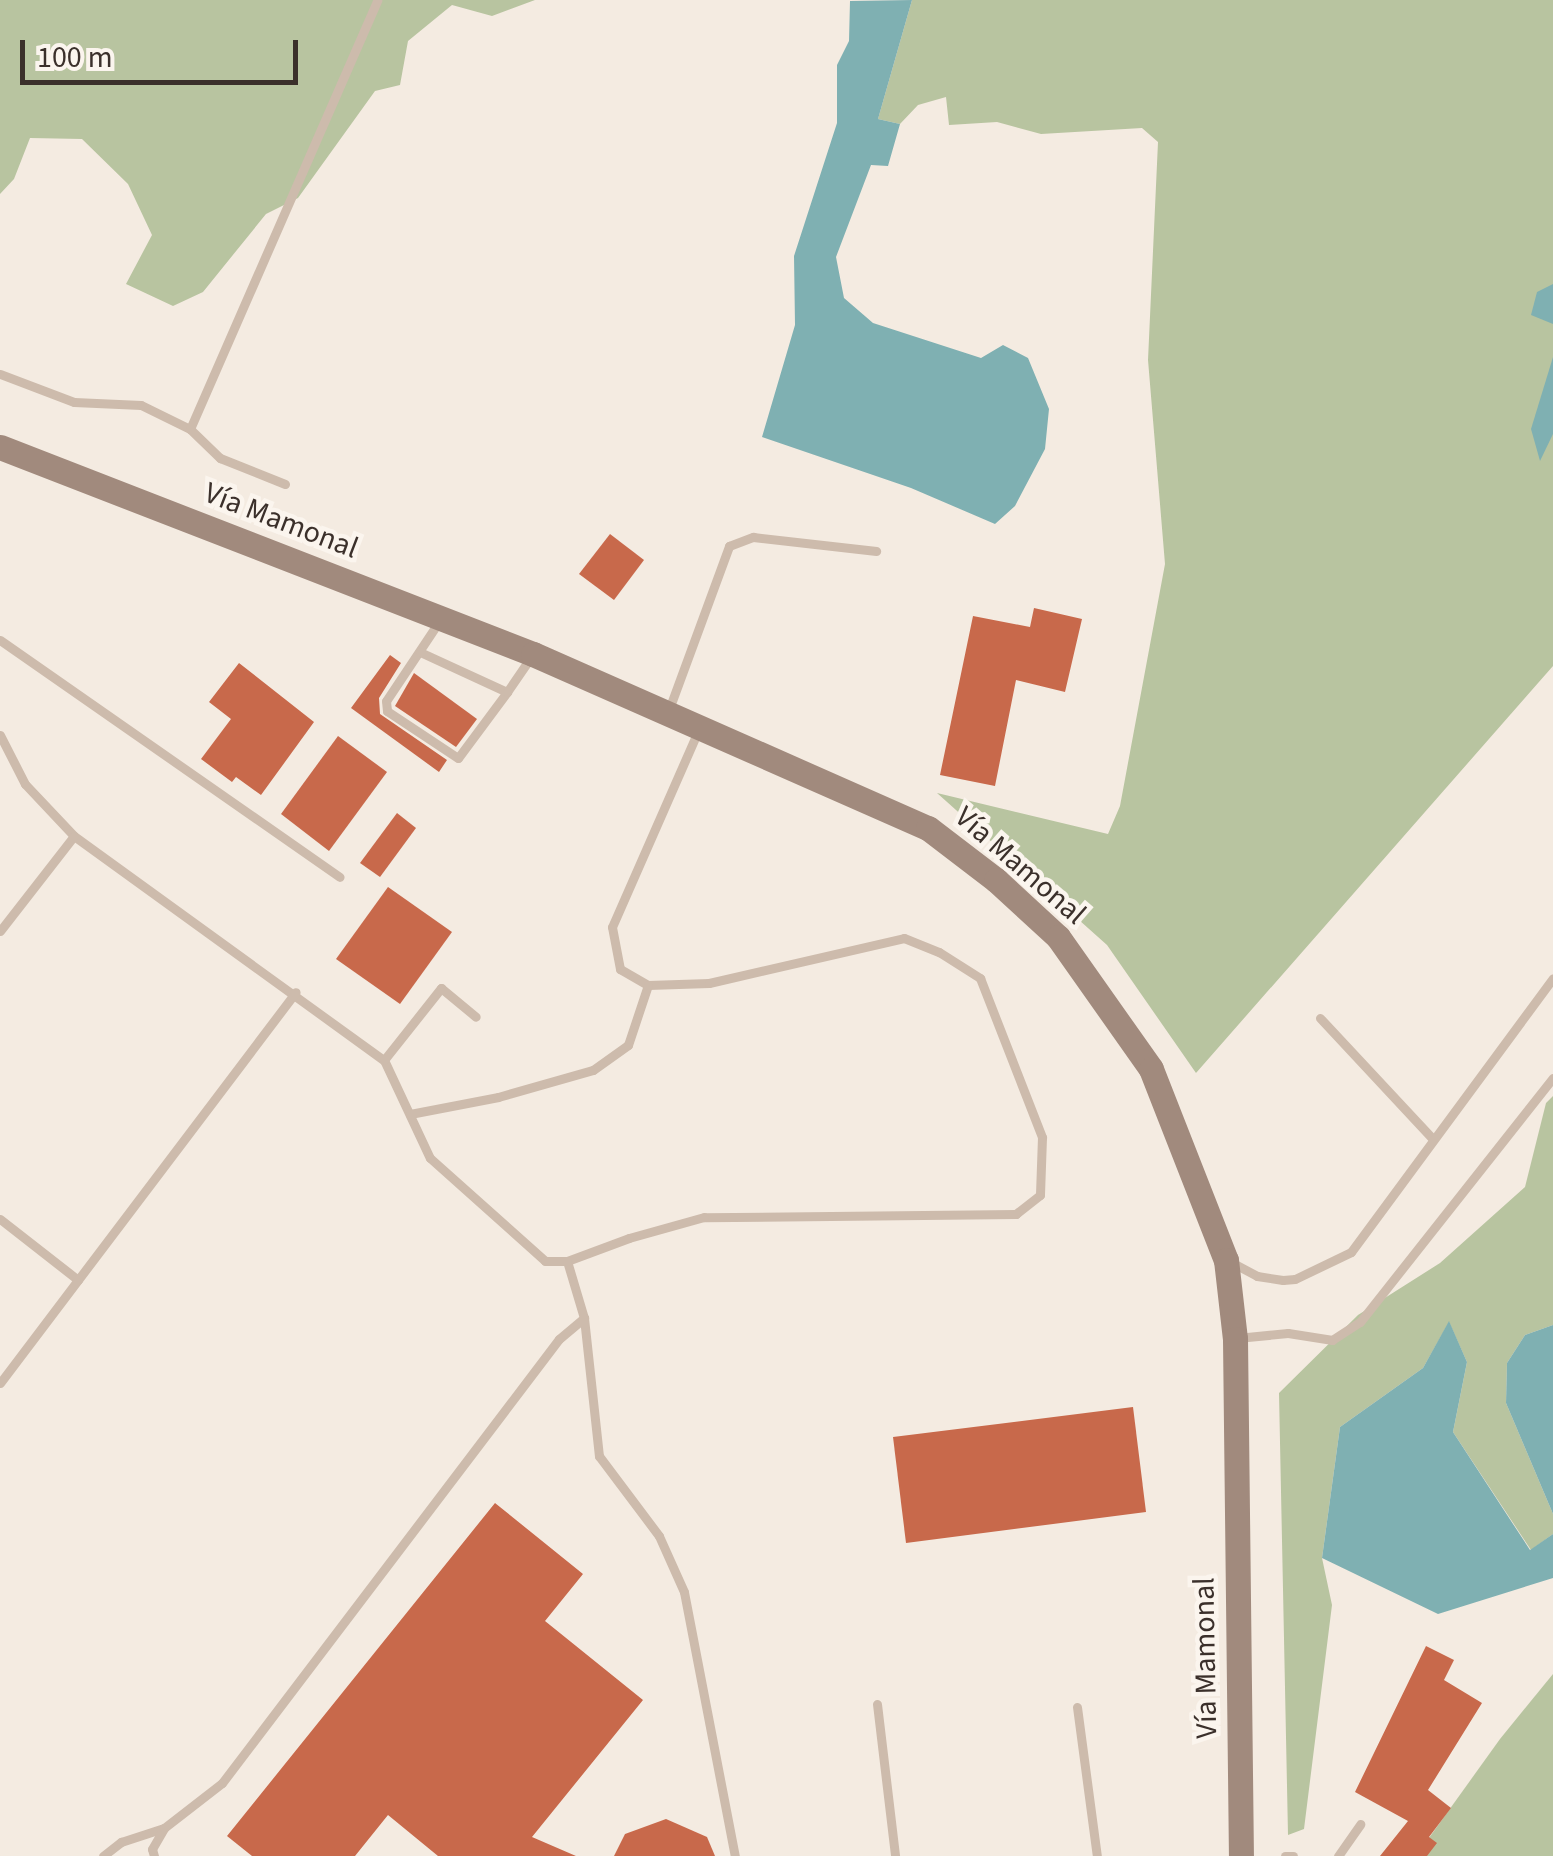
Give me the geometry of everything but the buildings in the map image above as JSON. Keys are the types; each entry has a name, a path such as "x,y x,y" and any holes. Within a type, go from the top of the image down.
{"street":[{"name":"Vía Mamonal","path":"0,447 533,654 928,828 996,880 1058,938 1151,1069 1226,1260 1234,1339 1241,1856"}],"lane":[{"path":"190,429 376,0"},
{"path":"0,374 74,402 141,404 190,429 220,458 286,484"},
{"path":"667,714 729,546 740,538 753,537 876,551"},
{"path":"441,618 386,708 452,757 466,751 533,654"},
{"path":"0,640 340,877"},
{"path":"420,652 507,692"},
{"path":"0,734 25,784 74,836 296,992 384,1060 430,1158 544,1262 567,1261 704,1217 1016,1214 1040,1194 1042,1137 980,978 939,952 904,938 709,983 648,985 620,969 612,927 699,728"},
{"path":"0,931 74,836"},
{"path":"1226,1260 1257,1276 1283,1280 1295,1279 1352,1252 1553,978"},
{"path":"410,1114 498,1096 593,1070 628,1046 648,985"},
{"path":"384,1060 433,992 441,988 476,1017"},
{"path":"0,1382 296,992"},
{"path":"1320,1018 1432,1139"},
{"path":"1234,1339 1288,1334 1332,1340 1360,1322 1553,1078"},
{"path":"0,1220 78,1280"},
{"path":"567,1261 584,1318 599,1456 658,1536 684,1592 736,1856"},
{"path":"103,1856 122,1842 164,1828 222,1783 559,1339 584,1318"},
{"path":"878,1704 896,1856"},
{"path":"1077,1706 1097,1856"},
{"path":"1338,1856 1360,1824"},
{"path":"154,1856 164,1828"},
{"path":"1285,1856 1293,1856"}],"green space":[{"path":"0,0 535,0 492,16 452,5 408,41 400,85 375,91 298,198 266,214 203,292 173,306 126,284 152,235 128,184 82,139 30,138 14,179 0,194"},
{"path":"912,0 1553,0 1553,666 1196,1073 1107,945 937,793 1108,834 1120,806 1165,564 1148,360 1158,142 1142,128 1041,134 997,122 949,125 946,97 918,105 900,124 878,119"},
{"path":"1553,1096 1553,1325 1525,1335 1507,1363 1506,1403 1553,1514 1553,1534 1531,1550 1453,1432 1467,1362 1449,1322 1423,1368 1340,1427 1322,1558 1332,1605 1304,1829 1288,1835 1279,1393 1358,1315 1440,1263 1525,1187 1546,1103"},
{"path":"1553,1674 1553,1856 1416,1856 1500,1739"}],"water":[{"path":"912,0 878,119 900,124 888,166 871,165 836,257 844,298 873,323 981,358 1003,345 1028,358 1049,409 1045,449 1015,506 995,524 911,488 762,437 795,325 794,256 837,123 837,65 849,41 850,1"},
{"path":"1553,284 1553,324 1531,315 1537,292"},
{"path":"1553,357 1553,434 1540,461 1531,429"},
{"path":"1449,1321 1467,1362 1453,1432 1530,1550 1553,1534 1553,1578 1438,1614 1322,1558 1340,1427 1423,1368"},
{"path":"1553,1325 1553,1514 1506,1403 1507,1363 1525,1335"}]}
